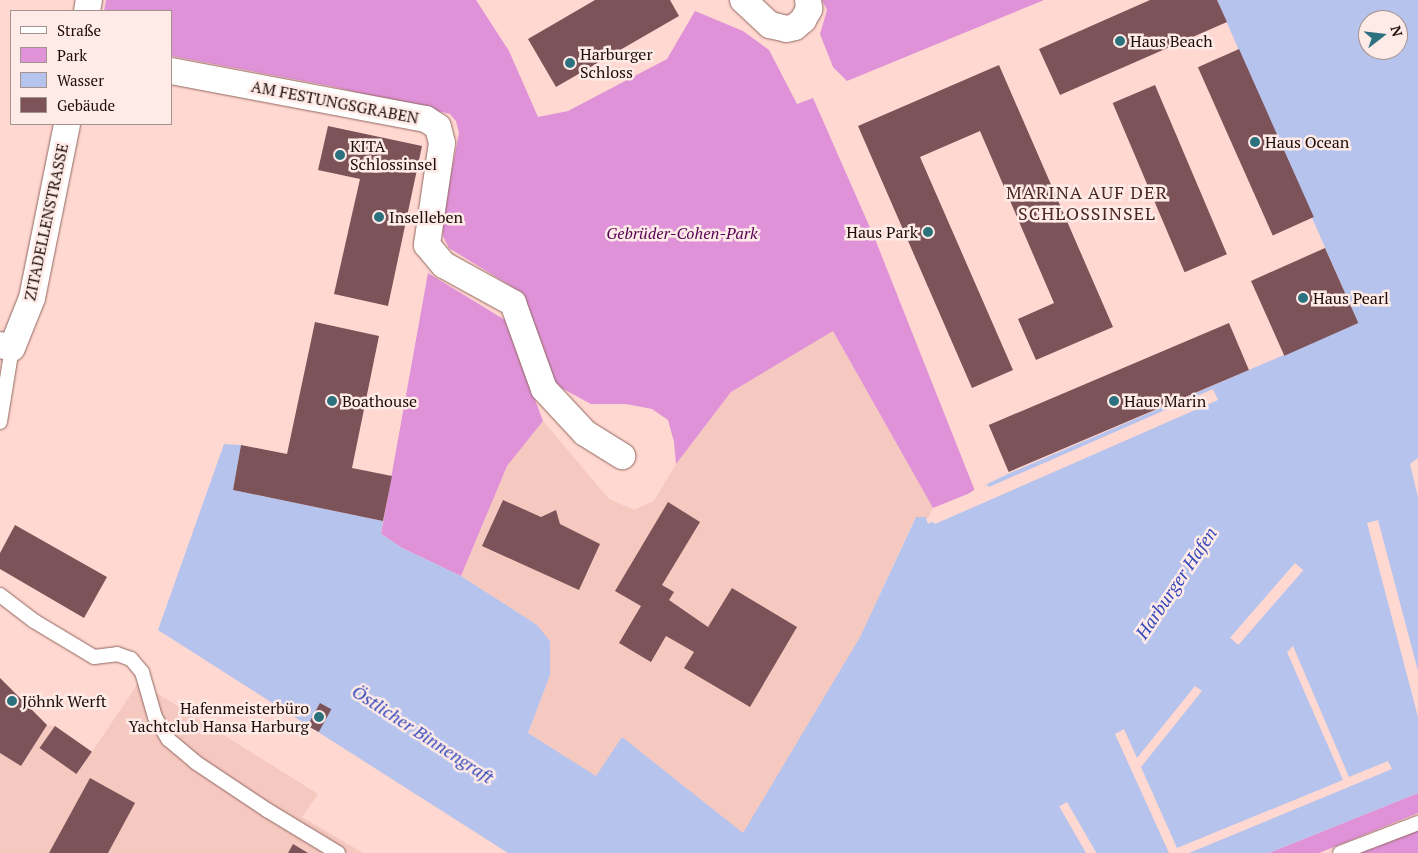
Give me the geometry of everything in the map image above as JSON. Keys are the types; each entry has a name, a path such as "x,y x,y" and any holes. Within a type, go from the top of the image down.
{"street":[{"path":"743,0 770,25 787,29 795,27 803,20 808,9 808,0"},
{"name":"AM FESTUNGSGRABEN","path":"172,71 426,119 438,126 442,143 427,245 444,265 512,303 544,389 585,433 622,456"},
{"name":"ZITADELLENSTRASSE","path":"6,347 32,298 67,125"}],"lane":[{"path":"0,422 6,347"},
{"path":"0,595 34,621 94,657 116,654 131,659 142,672 155,717 168,739 195,762 259,805 338,853"},
{"path":"1340,853 1418,823"}],"shaded area":[{"path":"833,331 933,508 928,518 915,518 860,637 743,834 622,737 596,777 528,733 550,675 537,625 461,576 507,466 543,421 609,499 634,510 654,501 676,464 731,392"},
{"path":"0,678 47,725 55,726 92,752 139,682 318,794 302,817 363,853 0,853"}],"green space":[{"name":"Gebrüder-Cohen-Park","path":"106,0 476,0 509,51 538,117 568,111 667,59 695,11 743,31 769,50 797,104 813,98 875,239 975,491 933,508 833,331 731,392 676,464 674,442 668,420 652,409 626,404 591,404 554,384 524,294 449,248 443,236 443,216 459,133 456,121 450,114 330,86 172,56 172,10 104,10"},
{"path":"822,0 1044,0 847,81 833,67 820,34 827,10"},
{"path":"428,273 505,320 543,421 507,466 461,576 402,548 381,534"},
{"path":"1418,793 1418,813 1319,853 1269,853"},
{"path":"1418,828 1418,853 1356,853"}],"water":[{"path":"1217,0 1418,0 1418,458 1410,464 1418,497 1418,793 1269,853 508,853 158,630 224,444 241,445 233,490 383,521 381,534 402,548 461,576 537,625 550,641 550,675 528,733 596,776 622,737 743,833 860,637 916,517 926,517 928,524 989,483 1358,323"}],"pier":[{"path":"1213,389 1218,400 935,524 930,520 974,490 987,485 989,487"},
{"path":"1378,520 1418,671 1418,717 1367,523"},
{"path":"1295,563 1303,570 1238,645 1230,638"},
{"path":"1293,646 1349,777 1388,761 1392,769 1189,853 1169,853 1115,734 1124,729 1137,758 1195,686 1202,691 1141,767 1177,848 1343,780 1287,652"},
{"path":"1067,802 1096,853 1086,853 1059,807"}],"building":[{"name":"Harburger Schloss","path":"595,0 670,0 679,16 556,87 528,39"},
{"name":"Haus Beach","path":"1150,0 1217,0 1227,22 1060,95 1039,49"},
{"name":"Haus Ocean","path":"1239,49 1314,217 1273,235 1198,67"},
{"name":"Haus Park","path":"999,65 1113,327 1036,360 1018,319 1054,303 980,131 920,157 1013,370 972,388 858,126"},
{"path":"1155,85 1227,254 1185,272 1113,103"},
{"name":"Inselleben","path":"328,126 422,146 388,306 334,294 360,179 318,170"},
{"name":"Haus Pearl","path":"1325,248 1358,323 1284,356 1251,281"},
{"name":"Boathouse","path":"315,322 379,336 352,468 392,476 383,521 233,490 241,445 287,454"},
{"name":"Haus Marin","path":"1229,323 1249,370 1009,472 989,425"},
{"path":"503,500 541,517 556,510 560,524 600,544 579,590 482,546"},
{"path":"668,502 700,522 662,585 674,592 669,600 708,627 732,588 797,627 750,707 684,668 694,652 666,636 651,662 619,643 641,606 615,591"},
{"path":"15,525 107,577 84,618 0,569 0,553"},
{"name":"Jöhnk Werft","path":"0,678 47,725 21,766 0,753"},
{"name":"Hafenmeisterbüro Yachtclub Hansa Harburg","path":"320,703 331,709 319,732 307,726"},
{"path":"55,726 92,752 76,774 40,748"},
{"path":"90,778 135,803 108,853 49,853"},
{"path":"293,844 308,853 288,853"}],"place":[{"name":"Haus Beach","path":"1120,41"},
{"name":"Harburger Schloss","path":"570,63"},
{"name":"Haus Ocean","path":"1255,142"},
{"name":"KITA Schlossinsel","path":"340,155"},
{"name":"Inselleben","path":"379,217"},
{"name":"Haus Park","path":"928,232"},
{"name":"Haus Pearl","path":"1303,298"},
{"name":"Boathouse","path":"332,401"},
{"name":"Haus Marin","path":"1114,401"},
{"name":"Jöhnk Werft","path":"12,701"},
{"name":"Hafenmeisterbüro Yachtclub Hansa Harburg","path":"319,717"}],"district":[{"name":"MARINA AUF DER SCHLOSSINSEL","path":"1087,203"}],"water label":[{"name":"Harburger Hafen","path":"1176,583"},
{"name":"Östlicher Binnengraft","path":"423,734"}]}
